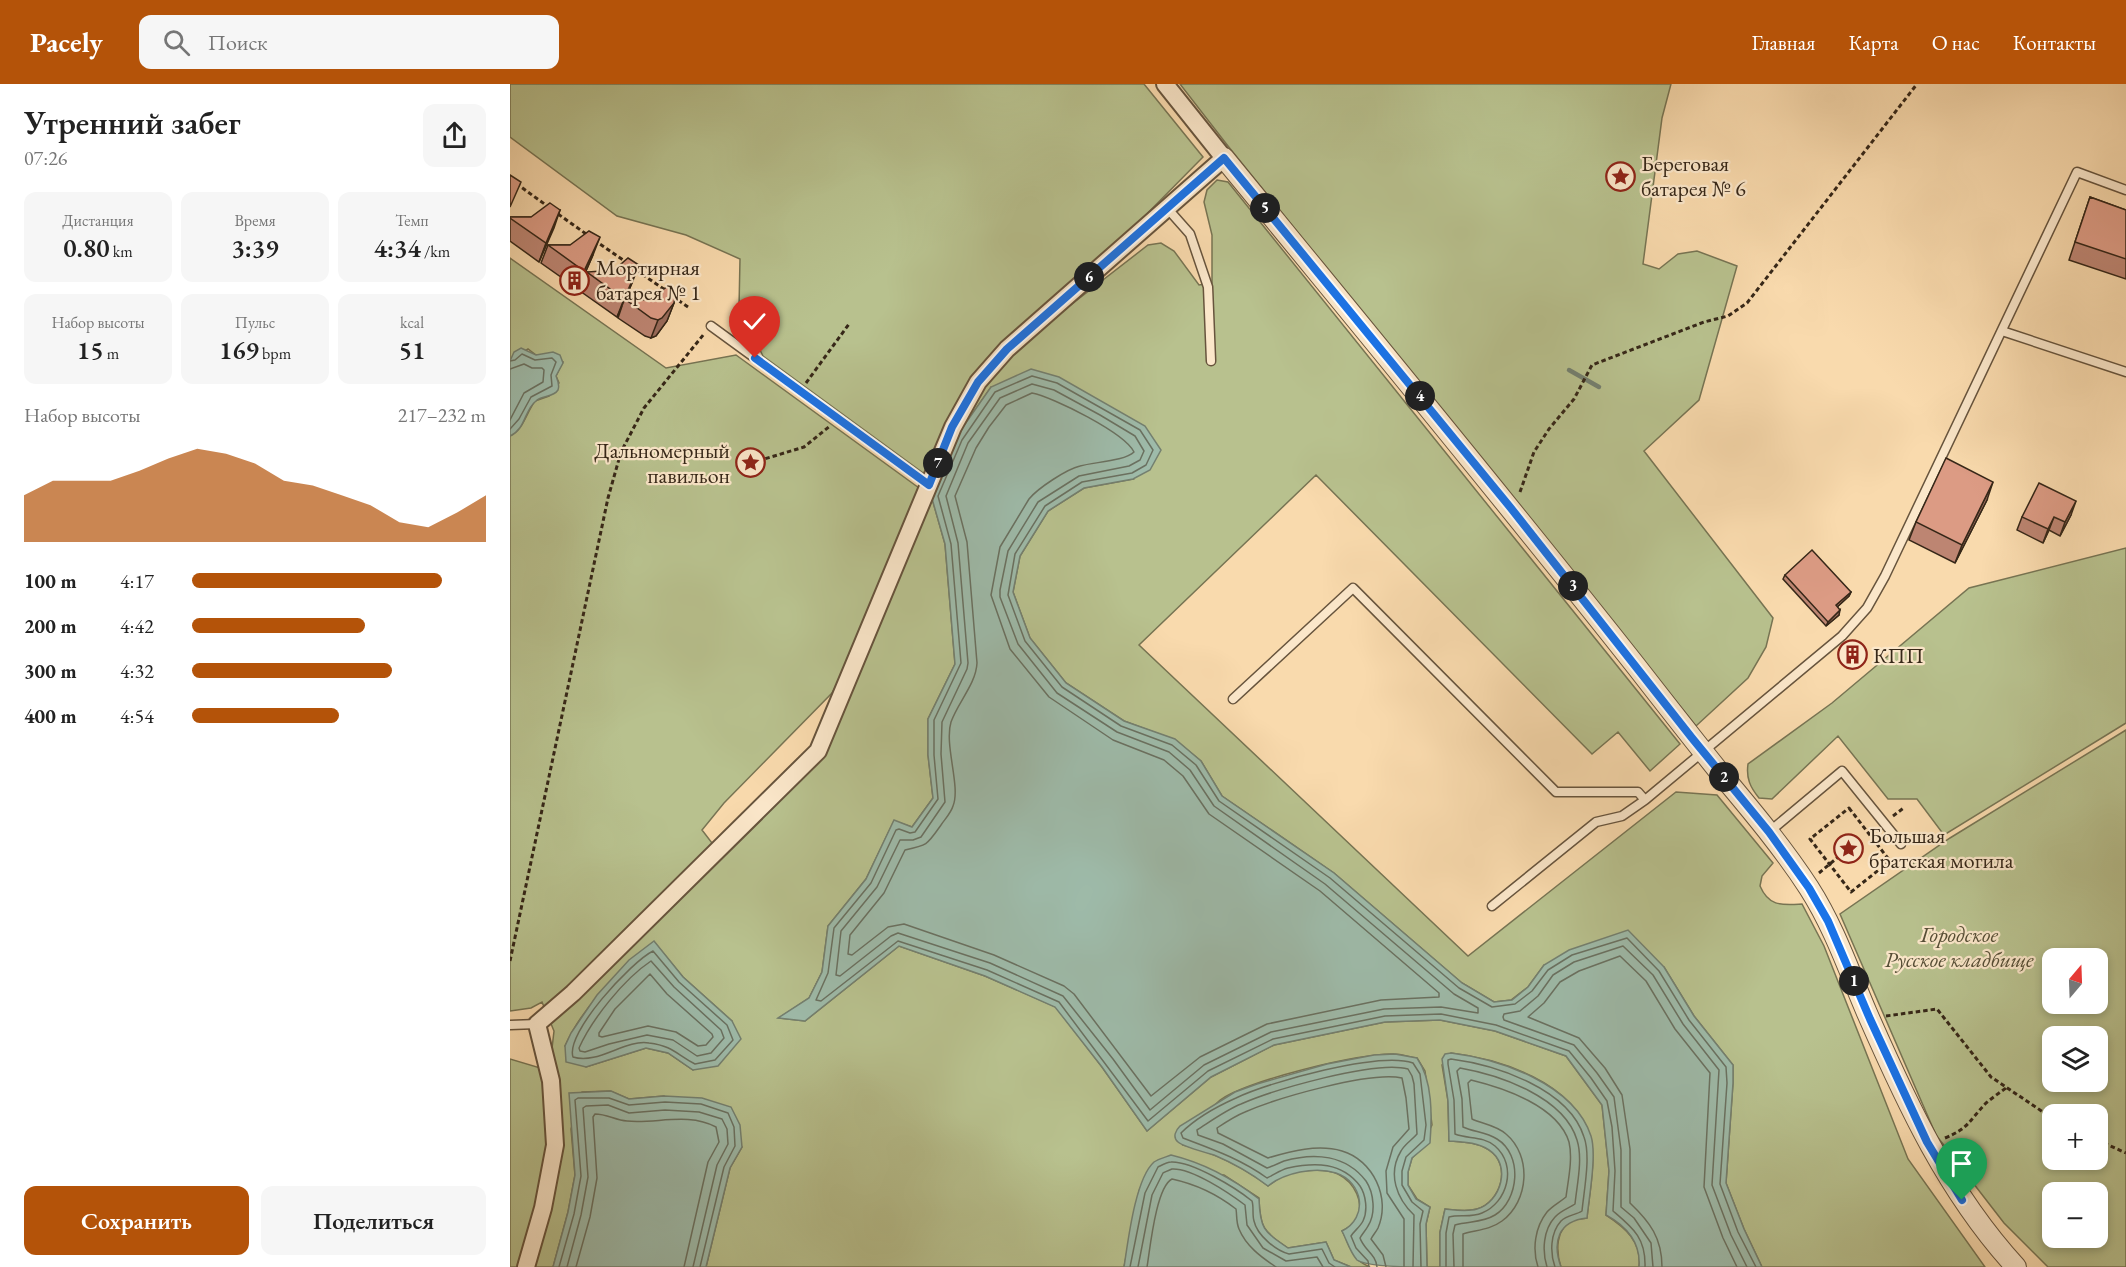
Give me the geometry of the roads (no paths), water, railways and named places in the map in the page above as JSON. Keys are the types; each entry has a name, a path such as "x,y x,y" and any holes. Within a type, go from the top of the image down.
{"street":[{"path":"1165,84 1510,507 1769,832 1809,888 1828,921 1870,1019 1930,1147 1962,1200 1990,1239 2016,1267"},
{"path":"526,1267 543,1208 555,1145 551,1081 537,1024 573,993 818,751 952,427 978,382 1007,349 1224,158"}],"lane":[{"path":"1492,906 1596,822 1622,816 1645,800 1842,636 1867,608 1900,546 2077,171 2126,190"},
{"path":"1167,208 1190,234 1208,287 1211,361"},
{"path":"711,326 929,485"},
{"path":"2002,331 2126,372"},
{"path":"1233,699 1353,588 1556,792 1638,792 1645,800"},
{"path":"1769,832 1842,771 1901,844"},
{"path":"510,1025 537,1024"}],"water":[{"path":"521,348 536,355 553,352 560,355 563,363 556,376 558,390 536,401 529,409 519,429 510,436 510,361 514,352"},
{"path":"1031,369 1059,377 1145,426 1161,450 1150,470 1133,479 1084,488 1048,511 1020,556 1013,592 1030,638 1066,683 1124,721 1175,739 1201,761 1222,796 1334,873 1462,983 1494,1002 1512,1000 1528,987 1544,965 1569,950 1628,930 1664,967 1694,1016 1733,1065 1726,1183 1762,1267 1639,1267 1638,1250 1631,1236 1620,1224 1606,1215 1609,1171 1602,1105 1566,1056 1495,1031 1440,1020 1385,1022 1274,1045 1211,1077 1147,1131 1102,1067 1055,1007 985,976 899,946 805,1021 778,1018 809,998 822,972 828,926 866,879 894,820 912,827 933,798 928,755 928,719 955,664 945,544 931,495 956,437 991,387"},
{"path":"654,941 683,977 732,1021 741,1039 718,1066 693,1070 668,1053 646,1048 586,1067 566,1062 565,1046 571,1033 597,995 629,960"},
{"path":"1451,1053 1491,1061 1533,1077 1552,1088 1569,1102 1582,1118 1593,1144 1587,1218 1569,1223 1560,1234 1557,1249 1561,1267 1440,1267 1440,1232 1445,1209 1469,1210 1485,1205 1497,1191 1502,1173 1496,1157 1489,1150 1475,1144 1449,1141 1448,1101 1442,1059 1445,1054"},
{"path":"1395,1054 1417,1058 1429,1088 1430,1143 1412,1158 1408,1172 1408,1185 1416,1199 1430,1207 1426,1224 1427,1267 1379,1265 1357,1260 1342,1231 1351,1225 1356,1217 1359,1200 1352,1184 1336,1173 1319,1170 1300,1172 1268,1186 1235,1165 1184,1145 1175,1138 1180,1126 1235,1092 1327,1064 1374,1055"},
{"path":"611,1091 629,1099 664,1096 702,1098 731,1107 740,1125 742,1147 730,1168 706,1267 553,1267 575,1175 569,1093"},
{"path":"1171,1155 1217,1172 1259,1199 1260,1216 1264,1228 1288,1248 1326,1242 1334,1260 1351,1267 1124,1267 1133,1212 1147,1170 1154,1162"}],"waterway":[{"path":"1569,370 1599,387"}],"place":[{"name":"Береговая батарея № 6","path":"1620,176"},
{"name":"Мортирная батарея № 1","path":"575,280"},
{"name":"Дальномерный павильон","path":"751,463"},
{"name":"КПП","path":"1852,655"},
{"name":"Большая братская могила","path":"1848,848"}],"park label":[{"name":"Городское Русское кладбище","path":"1959,946"}]}
